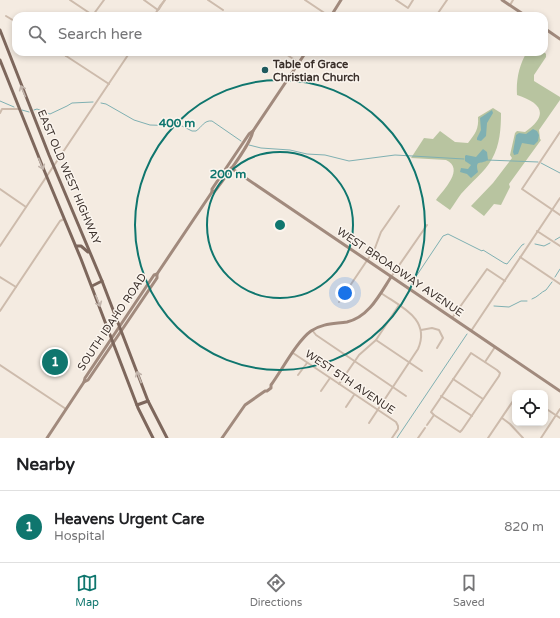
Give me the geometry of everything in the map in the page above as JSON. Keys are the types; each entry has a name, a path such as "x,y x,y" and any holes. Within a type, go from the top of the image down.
{"main road":[{"path":"333,12 341,0"},
{"path":"502,0 520,12"},
{"name":"EAST OLD WEST HIGHWAY","path":"0,30 54,166 93,258 148,401 167,438"},
{"path":"548,31 560,39"},
{"name":"SOUTH IDAHO ROAD","path":"46,438 119,327 154,276 157,274 212,192 212,189 245,144 252,137 254,131 303,56"},
{"name":"EAST OLD WEST HIGHWAY","path":"0,60 92,286 137,405 149,432 154,438"},
{"name":"SOUTH IDAHO ROAD","path":"212,192 215,191 231,168 245,144"},
{"name":"WEST BROADWAY AVENUE","path":"231,168 560,391"},
{"path":"76,246 79,245 85,248 93,258"},
{"name":"SOUTH IDAHO ROAD","path":"84,382 88,380 157,278 157,274"},
{"path":"222,438 245,405 271,388 271,385 301,341 312,330 322,325 346,322 357,318 370,308 391,277"},
{"path":"92,286 102,281"},
{"path":"137,405 148,401"}],"street":[{"path":"70,0 87,12"},
{"path":"96,12 104,0"},
{"path":"144,0 158,10 164,4 165,0"},
{"path":"208,0 222,10"},
{"path":"305,0 324,12"},
{"path":"396,0 408,8 413,0"},
{"path":"439,12 447,0"},
{"path":"510,5 513,0"},
{"path":"6,16 12,20"},
{"path":"66,56 108,84"},
{"path":"0,246 127,56"},
{"path":"289,56 299,63"},
{"path":"0,112 2,109 19,109"},
{"path":"560,132 522,189 560,215"},
{"path":"0,189 26,207"},
{"path":"471,331 560,198"},
{"path":"339,302 375,248 382,232 399,206"},
{"path":"0,311 60,221 64,218"},
{"path":"391,277 427,225"},
{"path":"538,231 560,246"},
{"path":"520,257 560,284"},
{"path":"452,318 487,268 504,281"},
{"path":"0,277 16,287"},
{"path":"369,423 420,344 421,330 414,317 380,293"},
{"path":"339,384 362,352 376,340 399,305"},
{"path":"421,330 432,328 441,332 442,338 437,348"},
{"path":"312,330 316,335 406,396"},
{"path":"376,340 422,371"},
{"path":"485,362 495,347"},
{"name":"WEST 5TH AVENUE","path":"293,353 396,422 398,429 392,438"},
{"path":"471,353 485,362 500,373 499,376 460,432 431,412 471,353"},
{"path":"298,376 307,363"},
{"path":"0,365 66,409"},
{"path":"321,391 330,378"},
{"path":"453,379 483,399"},
{"path":"346,407 354,395"},
{"path":"441,396 472,416"},
{"path":"488,438 512,403"},
{"path":"540,438 560,409"},
{"path":"548,410 560,418"},
{"path":"427,425 434,415"},
{"path":"502,418 523,438"},
{"path":"418,438 425,428"},
{"path":"420,435 424,438"}],"green space":[{"path":"525,56 546,56 534,75 534,81 560,97 560,100 539,130 541,140 509,184 510,187 501,205 494,204 484,216 471,206 493,183 512,158 510,155 515,133 517,131 525,132 533,126 538,120 540,114 537,105 517,95 517,84 522,62"},
{"path":"493,108 501,113 500,136 495,154 485,169 461,194 450,210 436,200 451,179 454,168 451,164 446,160 411,158 424,138 433,139 440,131 455,142 468,143 476,131 478,117"}],"water":[{"path":"492,110 493,113 487,123 486,136 481,141 477,140 481,130 480,118"},
{"path":"533,129 537,131 539,135 538,141 534,145 522,143 518,154 514,155 513,152 516,135 519,133 526,134"},
{"path":"483,149 487,152 488,160 477,165 478,172 471,178 467,174 460,172 461,168 468,169 471,165 465,161 466,155 476,157"}],"waterway":[{"path":"0,101 14,107"},
{"path":"34,110 37,109 50,114 72,103 93,102"},
{"path":"101,103 106,104 134,120 150,125 182,126 192,131 196,131 205,123 212,121 241,141"},
{"path":"22,110 29,112"},
{"path":"249,145 261,148 325,155 349,161 395,155 464,159"},
{"path":"487,160 538,162"},
{"path":"541,163 560,173"},
{"path":"402,272 411,278 415,278 443,236 448,234 482,251 483,250 507,264 524,244"},
{"path":"555,240 560,237"},
{"path":"535,244 544,246 550,243"},
{"path":"555,277 560,269"},
{"path":"532,299 546,290 552,282"},
{"path":"494,306 509,307 521,301 527,301"},
{"path":"397,438 467,334"}],"place":[{"name":"Table of Grace Christian Church","path":"265,70"},
{"name":"Heavens Urgent Care","path":"55,362"}]}
